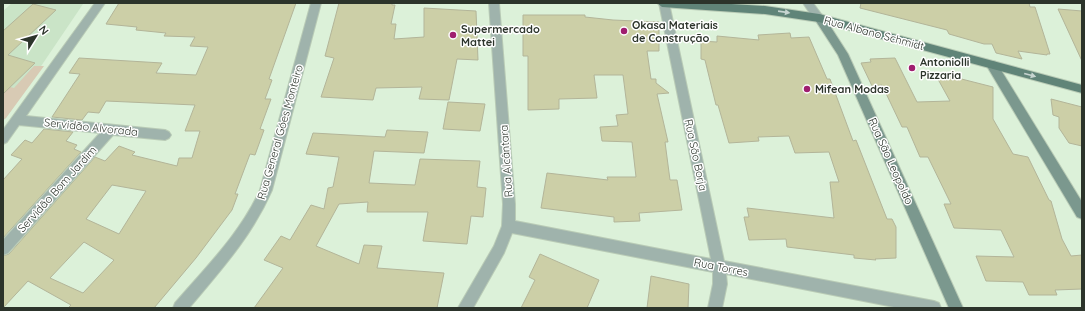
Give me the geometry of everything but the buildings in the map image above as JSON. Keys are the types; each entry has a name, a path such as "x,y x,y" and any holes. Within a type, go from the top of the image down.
{"main road":[{"name":"Rua Albano Schmidt","path":"663,3 765,10 819,18 1082,89"}],"street":[{"path":"3,139 100,3"},
{"name":"Rua General Góes Monteiro","path":"180,308 247,227 259,208 266,190 316,3"},
{"name":"Rua Alcântara","path":"465,308 499,249 508,226 509,204 494,3"},
{"name":"Rua São Borja","path":"663,3 719,267 720,284 715,308"},
{"path":"808,3 819,18"},
{"name":"Rua São Leopoldo","path":"819,18 844,54 956,308"},
{"path":"992,65 1082,213"},
{"name":"Servidão Alvorada","path":"17,120 165,135"},
{"name":"Servidão Bom Jardim","path":"3,249 111,129"},
{"name":"Rua Torres","path":"508,226 934,308"}],"shaded area":[{"path":"12,3 83,4 6,118 3,120 3,11"},
{"path":"34,66 44,66 3,120 3,85 14,88"}],"place":[{"name":"Okasa Materiais de Construção","path":"624,31"},
{"name":"Supermercado Mattei","path":"453,35"},
{"name":"Antoniolli Pizzaria","path":"912,68"},
{"name":"Mifean Modas","path":"807,89"}]}
